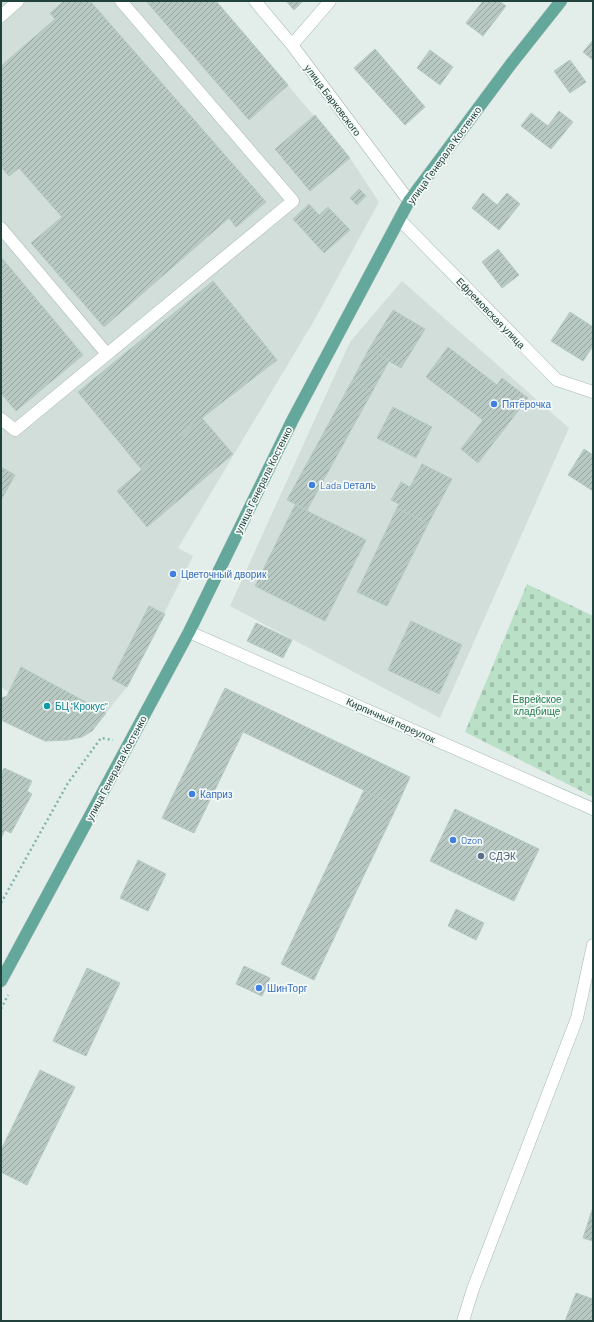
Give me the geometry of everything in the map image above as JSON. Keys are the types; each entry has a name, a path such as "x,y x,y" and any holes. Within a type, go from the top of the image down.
{"main road":[{"name":"улица Генерала Костенко","path":"1,981 189,632 292,420 409,201 511,64 561,1"}],"street":[{"path":"1,16 18,1"},
{"path":"1,419 15,430 293,201 121,1"},
{"name":"улица Барковского","path":"256,1 292,45 409,201"},
{"path":"292,45 330,1"},
{"name":"Ефремовская улица","path":"400,219 557,380 593,392"},
{"path":"1,228 107,354"},
{"name":"Кирпичный переулок","path":"189,632 593,809"},
{"path":"463,1321 476,1282 577,1018 593,945"}],"path":[{"path":"1,903 68,783 101,738"}],"shaded area":[{"path":"1,1 216,1 350,158 379,202 315,319 178,548 193,556 127,687 106,713 21,667 9,692 1,687"},
{"path":"402,281 569,428 440,718 230,606 350,342"}],"green space":[{"name":"Еврейское кладбище","path":"527,584 593,616 593,797 465,732"}],"building":[{"path":"64,1 90,1 266,202 236,227 229,218 104,327 31,243 62,217 19,168 9,176 1,167 1,66 55,19 50,13"},
{"path":"146,1 216,1 288,85 249,120"},
{"path":"286,1 303,1 294,10"},
{"path":"483,1 499,1 506,6 483,36 466,23"},
{"path":"593,40 593,60 583,52"},
{"path":"375,49 425,107 405,125 354,68"},
{"path":"430,50 453,67 440,85 417,68"},
{"path":"570,60 586,82 570,93 554,71"},
{"path":"559,111 573,122 551,149 521,126 531,113 548,126"},
{"path":"315,115 350,158 310,191 275,149"},
{"path":"359,189 366,196 357,205 350,198"},
{"path":"483,193 497,205 507,193 520,204 499,230 472,208"},
{"path":"309,204 319,215 328,207 350,230 324,253 293,219"},
{"path":"498,249 519,275 502,288 482,262"},
{"path":"1,257 83,355 16,411 1,393"},
{"path":"213,281 277,360 202,418 142,470 78,392"},
{"path":"393,310 425,329 401,368 369,349"},
{"path":"570,312 593,327 593,346 583,361 551,341"},
{"path":"448,347 497,385 502,378 528,398 478,463 461,449 483,420 426,377"},
{"path":"369,349 389,361 372,392 352,381"},
{"path":"352,381 372,392 307,510 287,500"},
{"path":"393,407 432,427 416,458 377,438"},
{"path":"202,418 233,454 147,527 117,491"},
{"path":"584,449 593,455 593,491 568,475"},
{"path":"422,464 452,479 428,524 397,508 399,504 391,500 401,482 410,487"},
{"path":"1,467 15,475 1,500"},
{"path":"295,505 366,540 325,621 255,586"},
{"path":"397,508 428,524 387,606 357,592"},
{"path":"149,606 165,614 127,687 112,679"},
{"path":"411,621 462,645 439,694 388,670"},
{"path":"256,623 292,640 283,658 247,641"},
{"name":"БЦ \"Крокус\"","path":"21,667 106,713 92,731 82,737 68,740 45,741 1,720 1,698 7,696"},
{"path":"225,688 410,777 397,806 243,732 194,833 162,818"},
{"path":"4,768 32,781 27,791 32,794 11,833 5,830 1,838 1,775"},
{"path":"364,790 397,806 314,980 281,964"},
{"path":"455,809 539,849 514,901 430,861"},
{"path":"138,860 166,874 148,911 120,898"},
{"path":"456,909 484,923 476,940 448,926"},
{"path":"244,966 270,978 262,996 236,984"},
{"path":"87,968 120,983 86,1056 53,1041"},
{"path":"40,1070 75,1087 27,1185 1,1172 1,1150"},
{"path":"593,1207 593,1241 583,1238"},
{"path":"576,1293 593,1299 593,1321 565,1321"}],"place":[{"name":"Пятёрочка","path":"494,404"},
{"name":"Lada Dеталь","path":"312,485"},
{"name":"Цветочный дворик","path":"173,574"},
{"name":"БЦ \"Крокус\"","path":"47,706"},
{"name":"Каприз","path":"192,794"},
{"name":"Ozon","path":"453,840"},
{"name":"СДЭК","path":"481,856"},
{"name":"ШинТорг","path":"259,988"}]}
